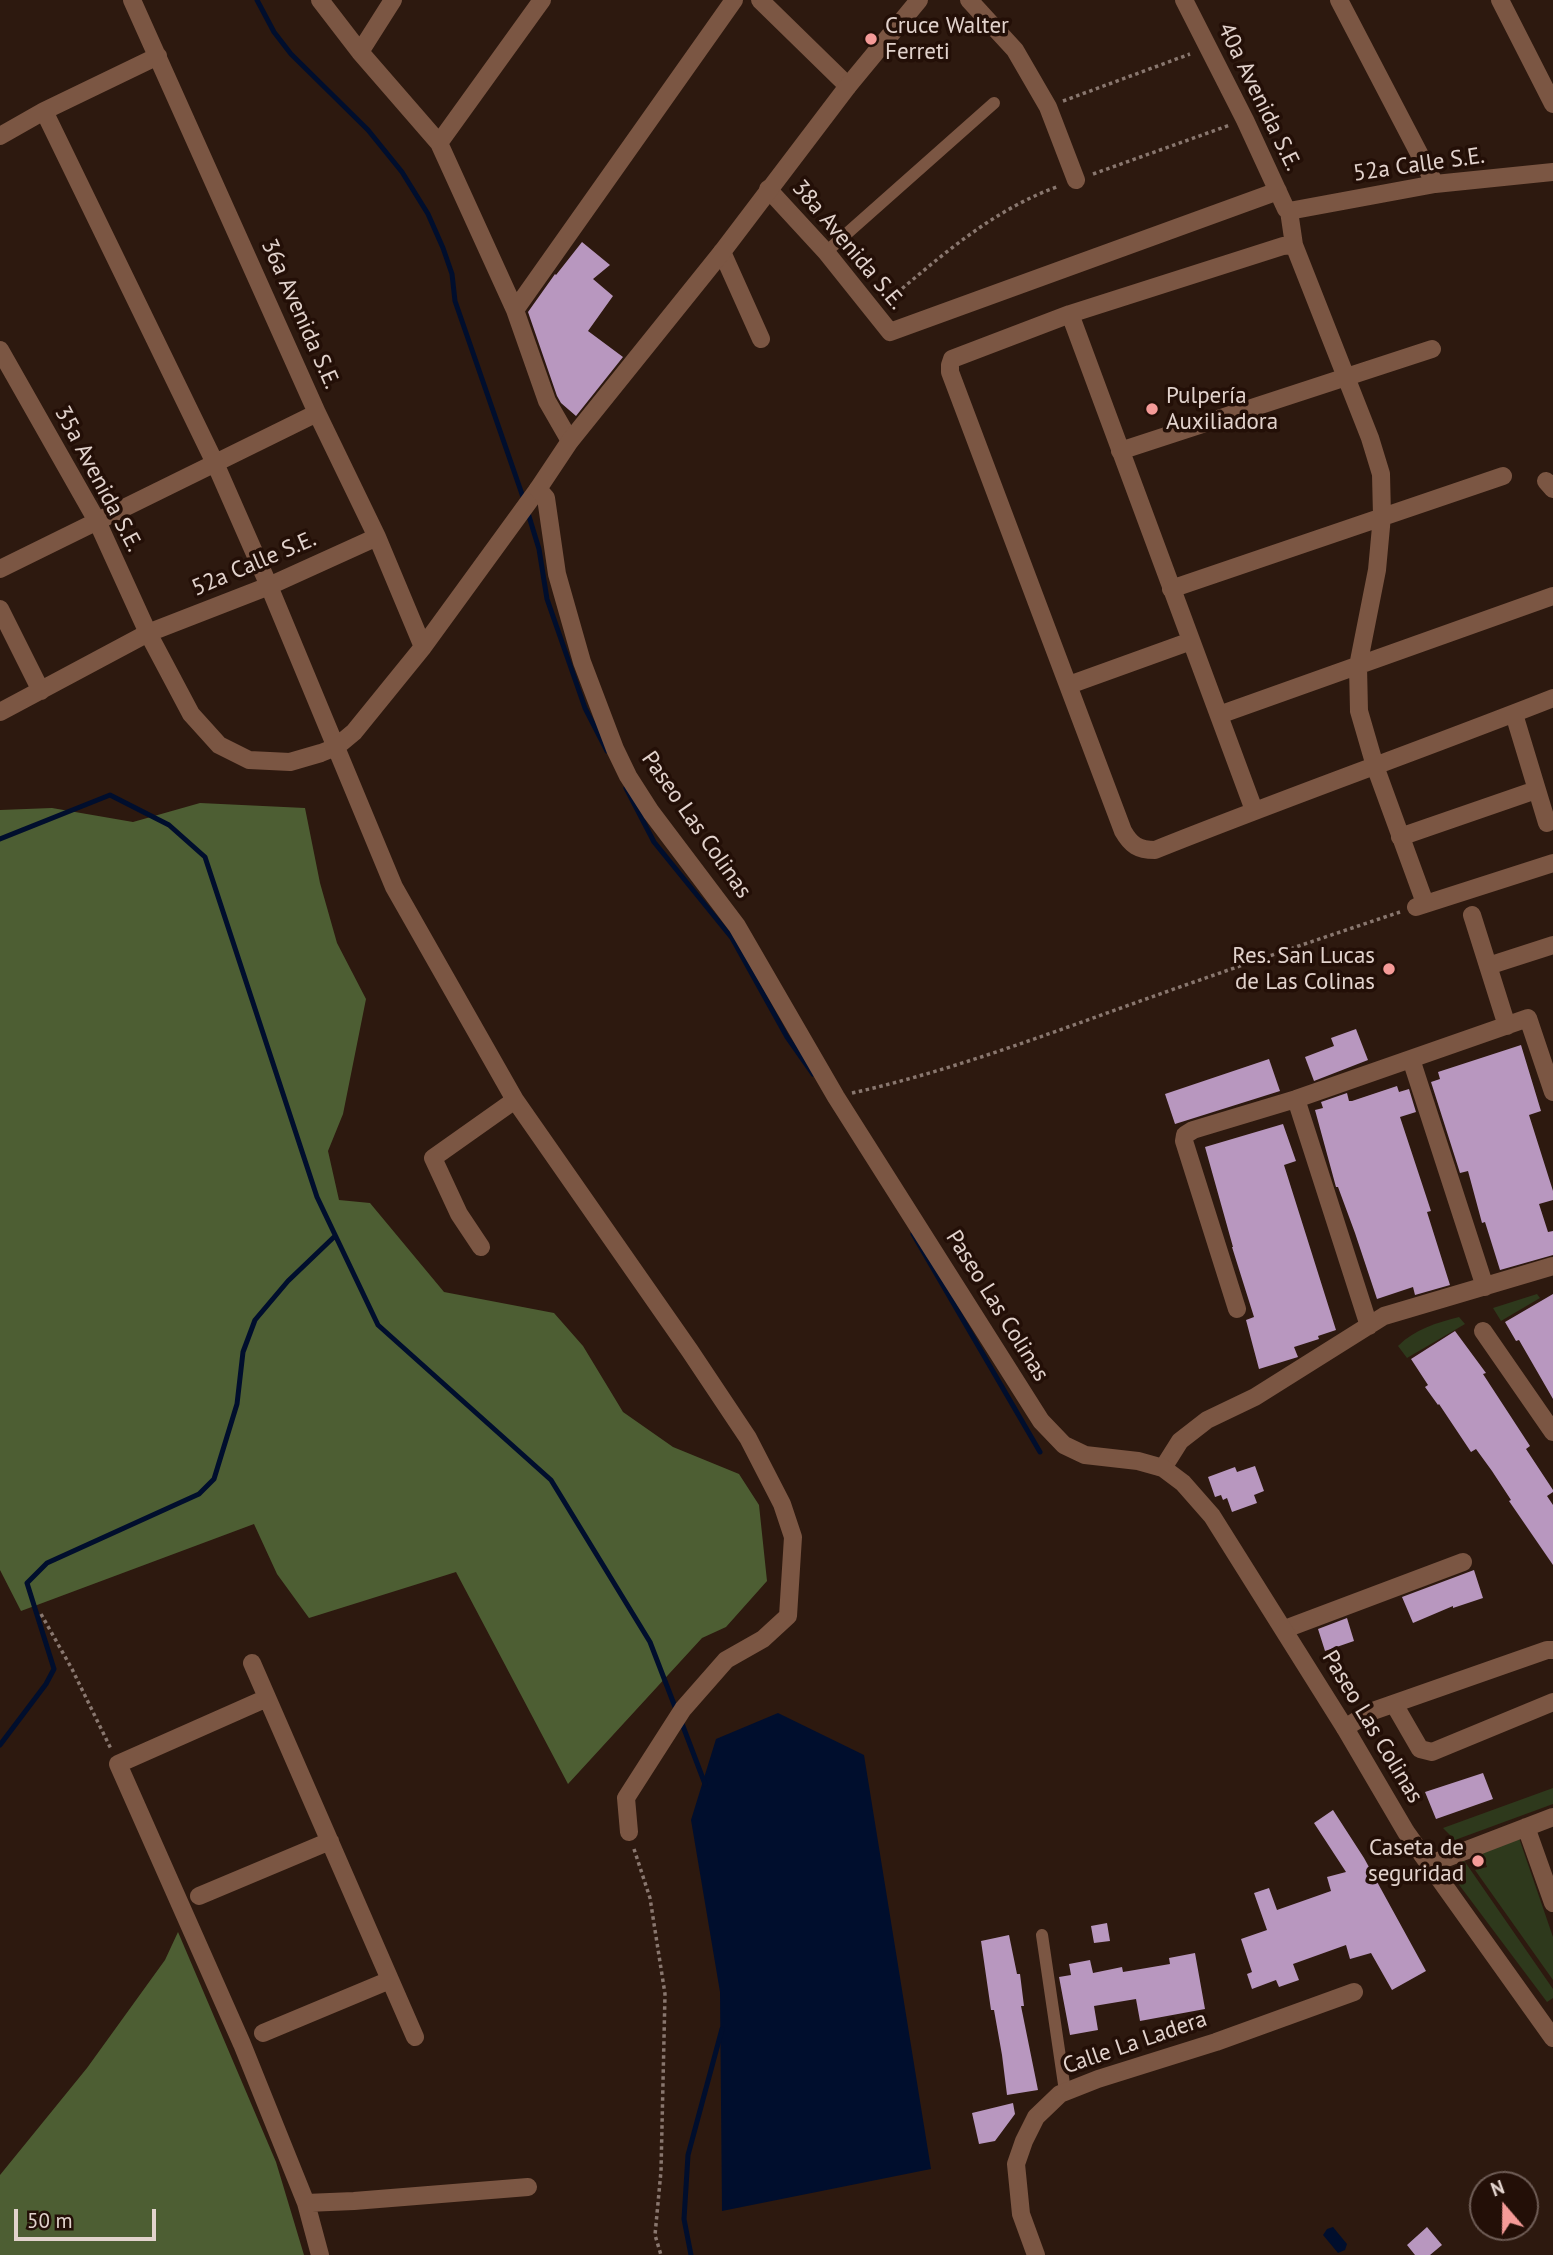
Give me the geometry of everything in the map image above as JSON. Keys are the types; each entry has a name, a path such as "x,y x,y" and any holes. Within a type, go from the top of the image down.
{"street":[{"name":"36a Avenida S.E.","path":"132,0 317,413 377,537 423,647"},
{"path":"320,0 360,52 439,143 514,310 547,401 570,440"},
{"path":"360,52 393,0"},
{"path":"439,143 542,0"},
{"path":"514,310 734,0"},
{"path":"760,0 848,86"},
{"path":"336,747 354,732 423,647 535,493 570,440 722,252 848,86 919,0"},
{"path":"969,0 1015,50 1048,107 1076,180"},
{"name":"40a Avenida S.E.","path":"1184,0 1245,120 1286,209 1290,211"},
{"path":"1339,0 1435,184"},
{"path":"1500,0 1553,104"},
{"path":"0,136 44,111 158,56"},
{"path":"44,111 215,463 394,887 515,1100 748,1438 782,1504 793,1537 788,1616 763,1639 726,1660 683,1709 626,1798 629,1832"},
{"name":"52a Calle S.E.","path":"1290,211 1435,184 1553,172"},
{"name":"38a Avenida S.E.","path":"768,189 826,252 890,332 1278,191"},
{"path":"1290,211 1294,244 1370,438 1381,474 1382,516 1377,570 1358,666 1359,710 1375,766 1401,837 1420,905 1553,863"},
{"path":"1294,244 1070,314 958,355 950,365 950,372 1130,844 1143,850 1155,850 1553,698"},
{"path":"722,252 761,339"},
{"path":"1070,314 1254,810"},
{"path":"1120,451 1432,349"},
{"name":"35a Avenida S.E.","path":"0,350 97,522 148,633 191,713 219,745 249,760 290,762 336,747"},
{"path":"0,569 317,413"},
{"path":"1171,589 1503,476"},
{"name":"Paseo Las Colinas","path":"535,493 546,498 557,574 583,662 615,750 628,776 737,926 836,1097 1041,1421 1064,1445 1085,1455 1138,1461 1163,1468 1183,1483 1212,1516 1285,1629 1406,1832 1553,2038"},
{"name":"52a Calle S.E.","path":"0,712 148,633 269,586 377,537"},
{"path":"1219,715 1553,596"},
{"path":"0,609 41,691"},
{"path":"1069,685 1191,641"},
{"path":"1514,713 1547,822"},
{"path":"1401,837 1536,790"},
{"path":"1472,915 1507,1026"},
{"path":"1488,966 1553,945"},
{"path":"1237,1309 1184,1141 1185,1135 1193,1130 1296,1099 1528,1018 1553,1092"},
{"path":"1411,1059 1485,1287"},
{"path":"1296,1099 1369,1326"},
{"path":"481,1247 459,1214 433,1158 515,1100"},
{"path":"1163,1468 1180,1441 1207,1420 1255,1397 1384,1316 1553,1266"},
{"path":"1483,1331 1553,1432"},
{"path":"1285,1629 1463,1562"},
{"path":"1345,1727 1370,1712 1553,1650"},
{"path":"252,1663 415,2037"},
{"path":"267,1698 118,1764 207,1960 306,2203 320,2255"},
{"path":"1394,1704 1420,1749 1432,1752 1553,1702"},
{"path":"1428,1865 1553,1817"},
{"path":"1526,1827 1553,1903"},
{"path":"199,1896 330,1841"},
{"path":"263,2033 390,1980"},
{"name":"Calle La Ladera","path":"1036,2255 1021,2214 1016,2164 1036,2117 1065,2091 1216,2042 1354,1992"},
{"path":"306,2203 528,2187"}],"lane":[{"path":"826,252 994,103"},
{"path":"1042,1935 1065,2091"}],"path":[{"path":"1048,107 1208,47"},
{"path":"874,312 972,231 1031,196 1245,120"},
{"path":"836,1097 882,1087 996,1052 1420,905"},
{"path":"41,1614 72,1669 118,1764"},
{"path":"629,1832 650,1898 665,1994 661,2171 655,2235 661,2255"}],"green space":[{"path":"200,803 305,808 320,883 337,943 366,999 343,1114 328,1151 339,1200 370,1203 444,1292 554,1313 583,1346 623,1412 673,1447 739,1474 759,1505 767,1581 726,1627 702,1638 568,1784 456,1572 309,1618 277,1574 254,1524 21,1611 0,1570 0,810 52,808 133,822"},
{"path":"1537,1294 1540,1298 1501,1321 1493,1308"},
{"path":"1459,1317 1465,1324 1407,1358 1398,1346 1419,1331"},
{"path":"1553,1788 1553,1804 1455,1840 1443,1828"},
{"path":"1519,1838 1553,1937 1553,1980 1475,1870 1487,1867 1482,1852"},
{"path":"1463,1859 1553,1989 1553,1998 1547,2002 1457,1882 1456,1874"},
{"path":"178,1932 276,2162 304,2255 0,2255 0,2175 87,2068 165,1960"}],"water":[{"path":"778,1713 864,1755 931,2169 722,2211 720,1992 691,1820 716,1739"},
{"path":"1333,2227 1347,2244 1345,2250 1338,2253 1323,2235 1327,2229"}],"building":[{"path":"582,242 610,265 593,279 613,296 588,331 623,357 576,416 557,396 528,312"},
{"path":"1356,1029 1368,1060 1314,1081 1305,1057 1334,1046 1331,1038"},
{"path":"1521,1045 1541,1111 1529,1115 1553,1191 1553,1200 1539,1204 1548,1232 1553,1231 1553,1255 1500,1270 1485,1222 1482,1223 1468,1171 1460,1173 1431,1082 1440,1079 1438,1072"},
{"path":"1269,1059 1280,1091 1175,1124 1165,1094"},
{"path":"1397,1086 1399,1092 1409,1089 1416,1112 1400,1117 1431,1211 1427,1212 1450,1285 1415,1295 1413,1287 1377,1299 1336,1187 1315,1110 1323,1108 1321,1102 1347,1093 1349,1101 1352,1101"},
{"path":"1283,1124 1296,1161 1284,1165 1336,1330 1294,1347 1298,1357 1259,1369 1246,1320 1254,1317 1205,1147"},
{"path":"1553,1294 1553,1399 1519,1340 1516,1341 1505,1322"},
{"path":"1455,1331 1486,1373 1483,1374 1530,1446 1526,1449 1553,1490 1547,1496 1553,1505 1553,1565 1492,1471 1476,1449 1471,1452 1425,1387 1428,1385 1411,1359"},
{"path":"1255,1466 1264,1491 1254,1495 1257,1503 1232,1512 1227,1498 1223,1500 1221,1495 1215,1497 1208,1477 1235,1467 1237,1472"},
{"path":"1474,1570 1483,1598 1453,1606 1413,1623 1402,1597"},
{"path":"1347,1618 1354,1641 1325,1651 1318,1629"},
{"path":"1483,1773 1493,1799 1436,1819 1425,1792"},
{"path":"1333,1810 1364,1858 1426,1971 1392,1990 1371,1953 1350,1959 1346,1945 1293,1964 1299,1980 1279,1987 1276,1980 1252,1989 1247,1974 1252,1972 1241,1939 1267,1930 1254,1893 1269,1888 1277,1910 1331,1891 1327,1877 1346,1872 1314,1823"},
{"path":"1107,1923 1110,1941 1094,1943 1091,1926"},
{"path":"1009,1935 1017,1974 1020,1974 1024,2006 1021,2006 1038,2090 1007,2095 981,1941"},
{"path":"1195,1953 1205,2009 1140,2021 1136,1999 1094,2006 1098,2030 1070,2035 1059,1977 1071,1975 1069,1964 1090,1960 1093,1973 1122,1967 1123,1972 1170,1964 1169,1958"},
{"path":"1013,2103 1015,2114 995,2141 979,2144 972,2113"},
{"path":"1427,2227 1442,2245 1430,2255 1415,2255 1407,2245"}],"waterway":[{"path":"257,0 274,32 291,54 368,130 402,172 428,214 452,274 455,301 524,500"},
{"path":"528,513 539,549 547,599 585,708 607,751"},
{"path":"626,788 654,842 732,938 787,1037 813,1074"},
{"path":"0,839 110,795 169,825 205,857 317,1197 378,1325 551,1480 650,1642 677,1712"},
{"path":"913,1234 1040,1452"},
{"path":"0,1745 46,1684 54,1669 27,1583 47,1563 199,1494 214,1479 237,1404 243,1352 255,1320 288,1281 335,1236"},
{"path":"681,1721 705,1784"},
{"path":"691,2255 684,2219 688,2155 722,2029"}],"place":[{"name":"Cruce Walter Ferreti","path":"871,39"},
{"name":"Pulpería Auxiliadora","path":"1152,409"},
{"name":"Res. San Lucas de Las Colinas","path":"1389,969"},
{"name":"Caseta de seguridad","path":"1478,1861"}]}
